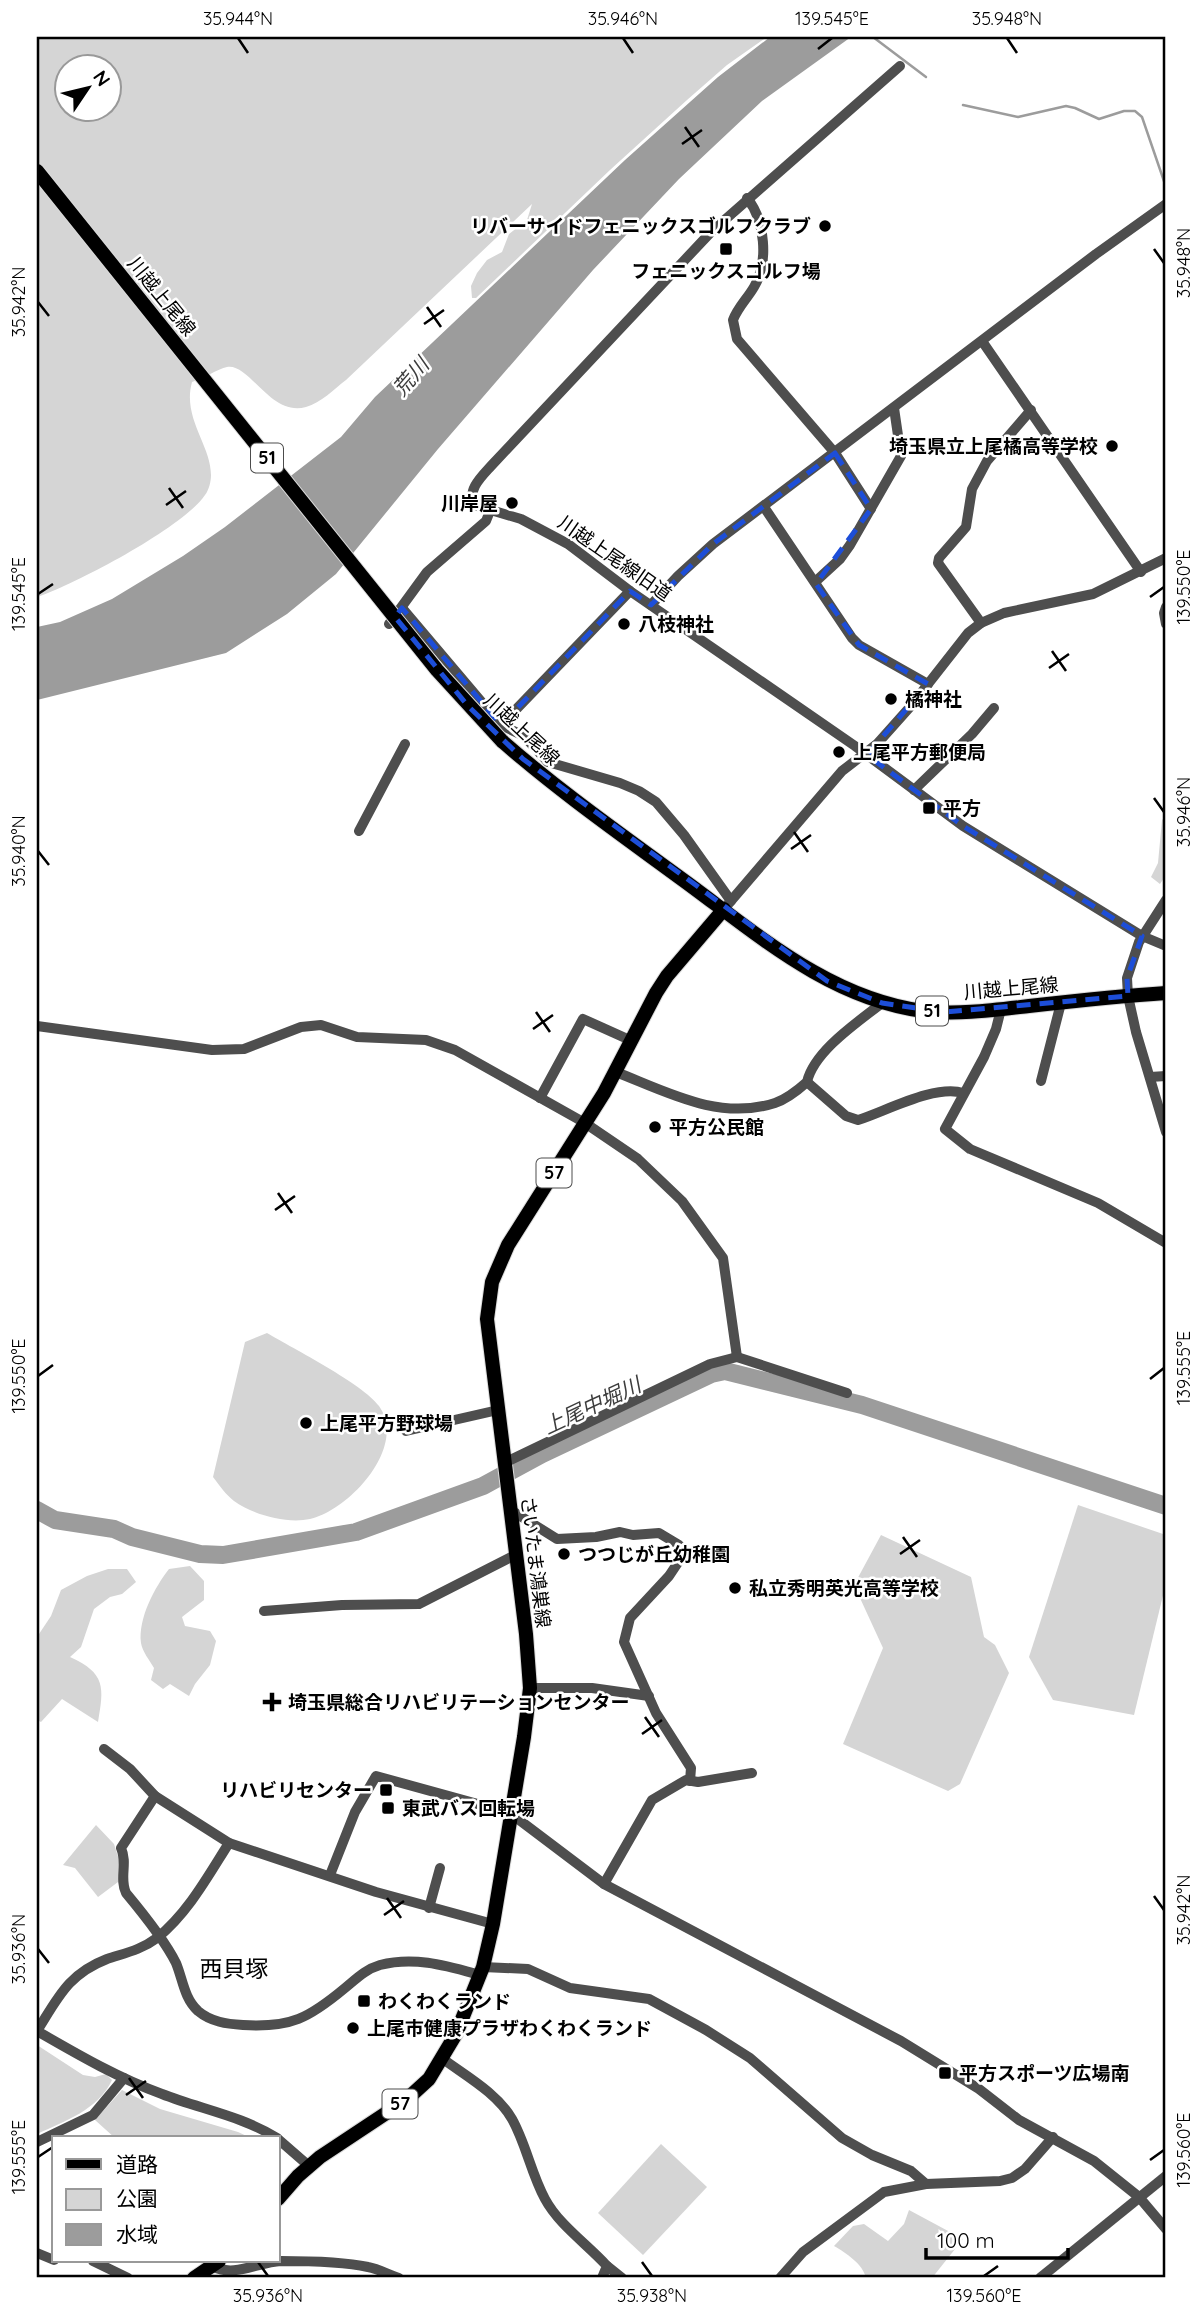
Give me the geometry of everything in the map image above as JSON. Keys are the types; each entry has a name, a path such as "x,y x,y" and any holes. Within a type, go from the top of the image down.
{"main road":[{"name":"川越上尾線","path":"37,171 468,706 502,741 569,797 727,905 800,965 854,993 882,1003 944,1012 1166,993"},
{"name":"さいたま鴻巣線","path":"280,2197 309,2166 406,2100 429,2079 456,2034 482,1971 493,1924 530,1688 528,1651 487,1319 492,1282 508,1245 617,1072 656,993 667,976 727,905"},
{"path":"194,2278 215,2263"}],"street":[{"path":"872,509 835,453 741,346 733,320 754,288 763,249 761,219 747,198 900,66"},
{"name":"川越上尾線旧道","path":"747,198 681,262 491,466 472,492 474,505 521,519 568,544 630,591 979,836 1142,936"},
{"path":"651,604 713,544 1166,204"},
{"path":"982,341 1141,572"},
{"path":"815,582 839,559 872,509 901,456 894,408"},
{"path":"981,623 938,563 939,558 966,527 972,489 987,461 1031,410"},
{"path":"764,507 859,645 928,684"},
{"path":"389,624 427,572 486,521 490,511"},
{"path":"402,608 501,725 524,736 548,762 610,779 647,795 684,835 727,905 834,780 877,744 928,684 959,642 981,623 1023,607 1093,594 1166,560"},
{"path":"501,725 630,591"},
{"path":"1166,607 1166,625"},
{"path":"914,790 972,734 994,708"},
{"path":"359,831 405,744"},
{"path":"1166,900 1142,936 1127,978 1136,1032 1150,1077 1150,1086 1166,1132"},
{"path":"1142,936 1166,946"},
{"path":"617,1072 693,1103 719,1108 748,1108 776,1103 807,1082 820,1058 882,1003"},
{"path":"1041,1082 1061,1003"},
{"path":"1000,1009 996,1029 946,1124 945,1129 949,1135 994,1161 1059,1184 1098,1203 1166,1243"},
{"path":"540,1097 583,1019 632,1041"},
{"path":"37,1026 212,1050 244,1049 302,1027 321,1025 357,1037 426,1040 464,1054 585,1124 638,1159 682,1201 723,1258 737,1357"},
{"path":"1150,1077 1166,1076"},
{"path":"807,1082 846,1116 858,1120 932,1093 955,1090 963,1093"},
{"path":"505,1471 710,1364 737,1357 847,1393"},
{"path":"406,1431 498,1409"},
{"path":"509,1509 557,1539 596,1537 620,1532 633,1535 659,1533 679,1545 678,1561 631,1618 624,1642 656,1713 691,1768 690,1780"},
{"path":"264,1611 342,1605 419,1604 515,1555"},
{"path":"530,1688 592,1688 649,1696"},
{"path":"104,1749 130,1769 155,1796 229,1843 429,1908 493,1924"},
{"path":"604,1884 652,1800 686,1780 723,1779 752,1773"},
{"path":"330,1875 355,1812 376,1776 510,1813 604,1884 901,2041 979,2089 1019,2120 1095,2162 1139,2197 1166,2229"},
{"path":"155,1796 121,1848 125,1863 122,1884 175,1963 192,2004 200,2012 225,2024 262,2026 292,2022 307,2017 371,1968 391,1963 420,1961 482,1971 528,1969 570,1988 649,1999 750,2058 842,2138 872,2155 911,2171 926,2184"},
{"path":"229,1843 198,1892 158,1937 130,1954 107,1960 66,1984 37,2031 97,2066 161,2094 253,2125 273,2136"},
{"path":"429,1908 440,1868"},
{"path":"443,2059 499,2102 511,2117 545,2200 563,2223 622,2278"},
{"path":"37,2142 93,2115 124,2078"},
{"path":"780,2278 803,2252 884,2192 926,2184 1000,2181 1017,2176 1053,2137"},
{"path":"280,2141 309,2166"},
{"path":"1040,2278 1166,2176"},
{"path":"280,2261 368,2267 399,2278"},
{"path":"95,2262 128,2278"},
{"path":"215,2263 220,2271 272,2262"},
{"path":"602,2278 607,2266"}],"highlighted area":[{"path":"835,453 871,509 816,584 859,645 928,684 867,755 963,826 1142,936 1127,978 1128,996 944,1012 882,1003 827,981 523,759 468,706 395,617 402,608 501,725 630,591 651,605 713,544"}],"green space":[{"name":"リバーサイドフェニックスゴルフクラブ","path":"37,37 767,37 727,65 687,100 476,298 472,298 471,286 477,273 487,260 502,252 509,234 527,220 532,204 346,380 317,402 306,407 293,408 282,404 236,368 223,368 192,382 191,407 210,464 211,480 205,495 175,523 127,554 37,597"},
{"path":"1166,816 1166,875 1160,884 1151,877 1158,863 1162,820"},
{"name":"上尾平方野球場","path":"267,1333 359,1388 379,1406 386,1422 386,1440 370,1474 357,1490 341,1503 310,1519 281,1519 251,1510 231,1499 213,1477 245,1342"},
{"path":"1078,1505 1166,1535 1166,1583 1134,1715 1053,1700 1029,1657"},
{"path":"881,1535 971,1577 984,1637 995,1645 1009,1673 960,1784 948,1791 843,1744 883,1648 854,1585"},
{"path":"190,1566 204,1581 204,1600 182,1617 185,1626 210,1631 216,1641 210,1665 189,1696 170,1684 163,1689 151,1680 154,1668 143,1649 141,1633 149,1603 169,1569"},
{"path":"108,1569 127,1569 136,1582 122,1594 110,1597 94,1609 81,1647 70,1657 90,1669 100,1683 98,1722 62,1699 41,1722 37,1720 37,1637 51,1616 61,1590 87,1576"},
{"path":"96,1825 114,1844 120,1863 118,1882 98,1897 75,1868 63,1865"},
{"path":"37,2045 83,2075 95,2077 106,2074 112,2080 90,2107 37,2134"},
{"path":"122,2090 160,2109 247,2136 113,2136 95,2120"},
{"path":"661,2144 707,2187 643,2255 598,2213"},
{"path":"909,2210 963,2239 932,2278 866,2278 858,2264 834,2246 853,2226 864,2224 888,2241 904,2224"}],"water":[{"name":"荒川","path":"770,37 851,37 762,101 679,179 593,270 438,449 336,574 287,614 226,653 37,700 37,627 60,622 112,599 183,556 225,527 341,437 375,397 625,160 718,77"}],"waterway":[{"path":"873,37 926,77"},
{"path":"963,105 1018,117 1066,106 1099,119 1124,111 1135,111 1142,117 1166,187"},
{"name":"上尾中堀川","path":"37,1510 55,1520 114,1529 132,1537 200,1554 223,1555 356,1532 483,1486 542,1454 711,1374 725,1371 862,1405 1166,1506"}],"place":[{"name":"リバーサイドフェニックスゴルフクラブ","path":"825,226"},
{"name":"フェニックスゴルフ場","path":"726,249"},
{"name":"埼玉県立上尾橘高等学校","path":"1112,446"},
{"name":"川岸屋","path":"512,503"},
{"name":"八枝神社","path":"624,624"},
{"name":"橘神社","path":"891,699"},
{"name":"上尾平方郵便局","path":"839,752"},
{"name":"平方","path":"929,808"},
{"name":"平方公民館","path":"655,1127"},
{"name":"上尾平方野球場","path":"306,1423"},
{"name":"つつじが丘幼稚園","path":"564,1554"},
{"name":"私立秀明英光高等学校","path":"735,1588"},
{"name":"埼玉県総合リハビリテーションセンター","path":"272,1702"},
{"name":"リハビリセンター","path":"386,1790"},
{"name":"東武バス回転場","path":"388,1808"},
{"name":"わくわくランド","path":"364,2001"},
{"name":"上尾市健康プラザわくわくランド","path":"353,2028"},
{"name":"平方スポーツ広場南","path":"945,2073"}],"district":[{"name":"西貝塚","path":"234,1969"}]}
